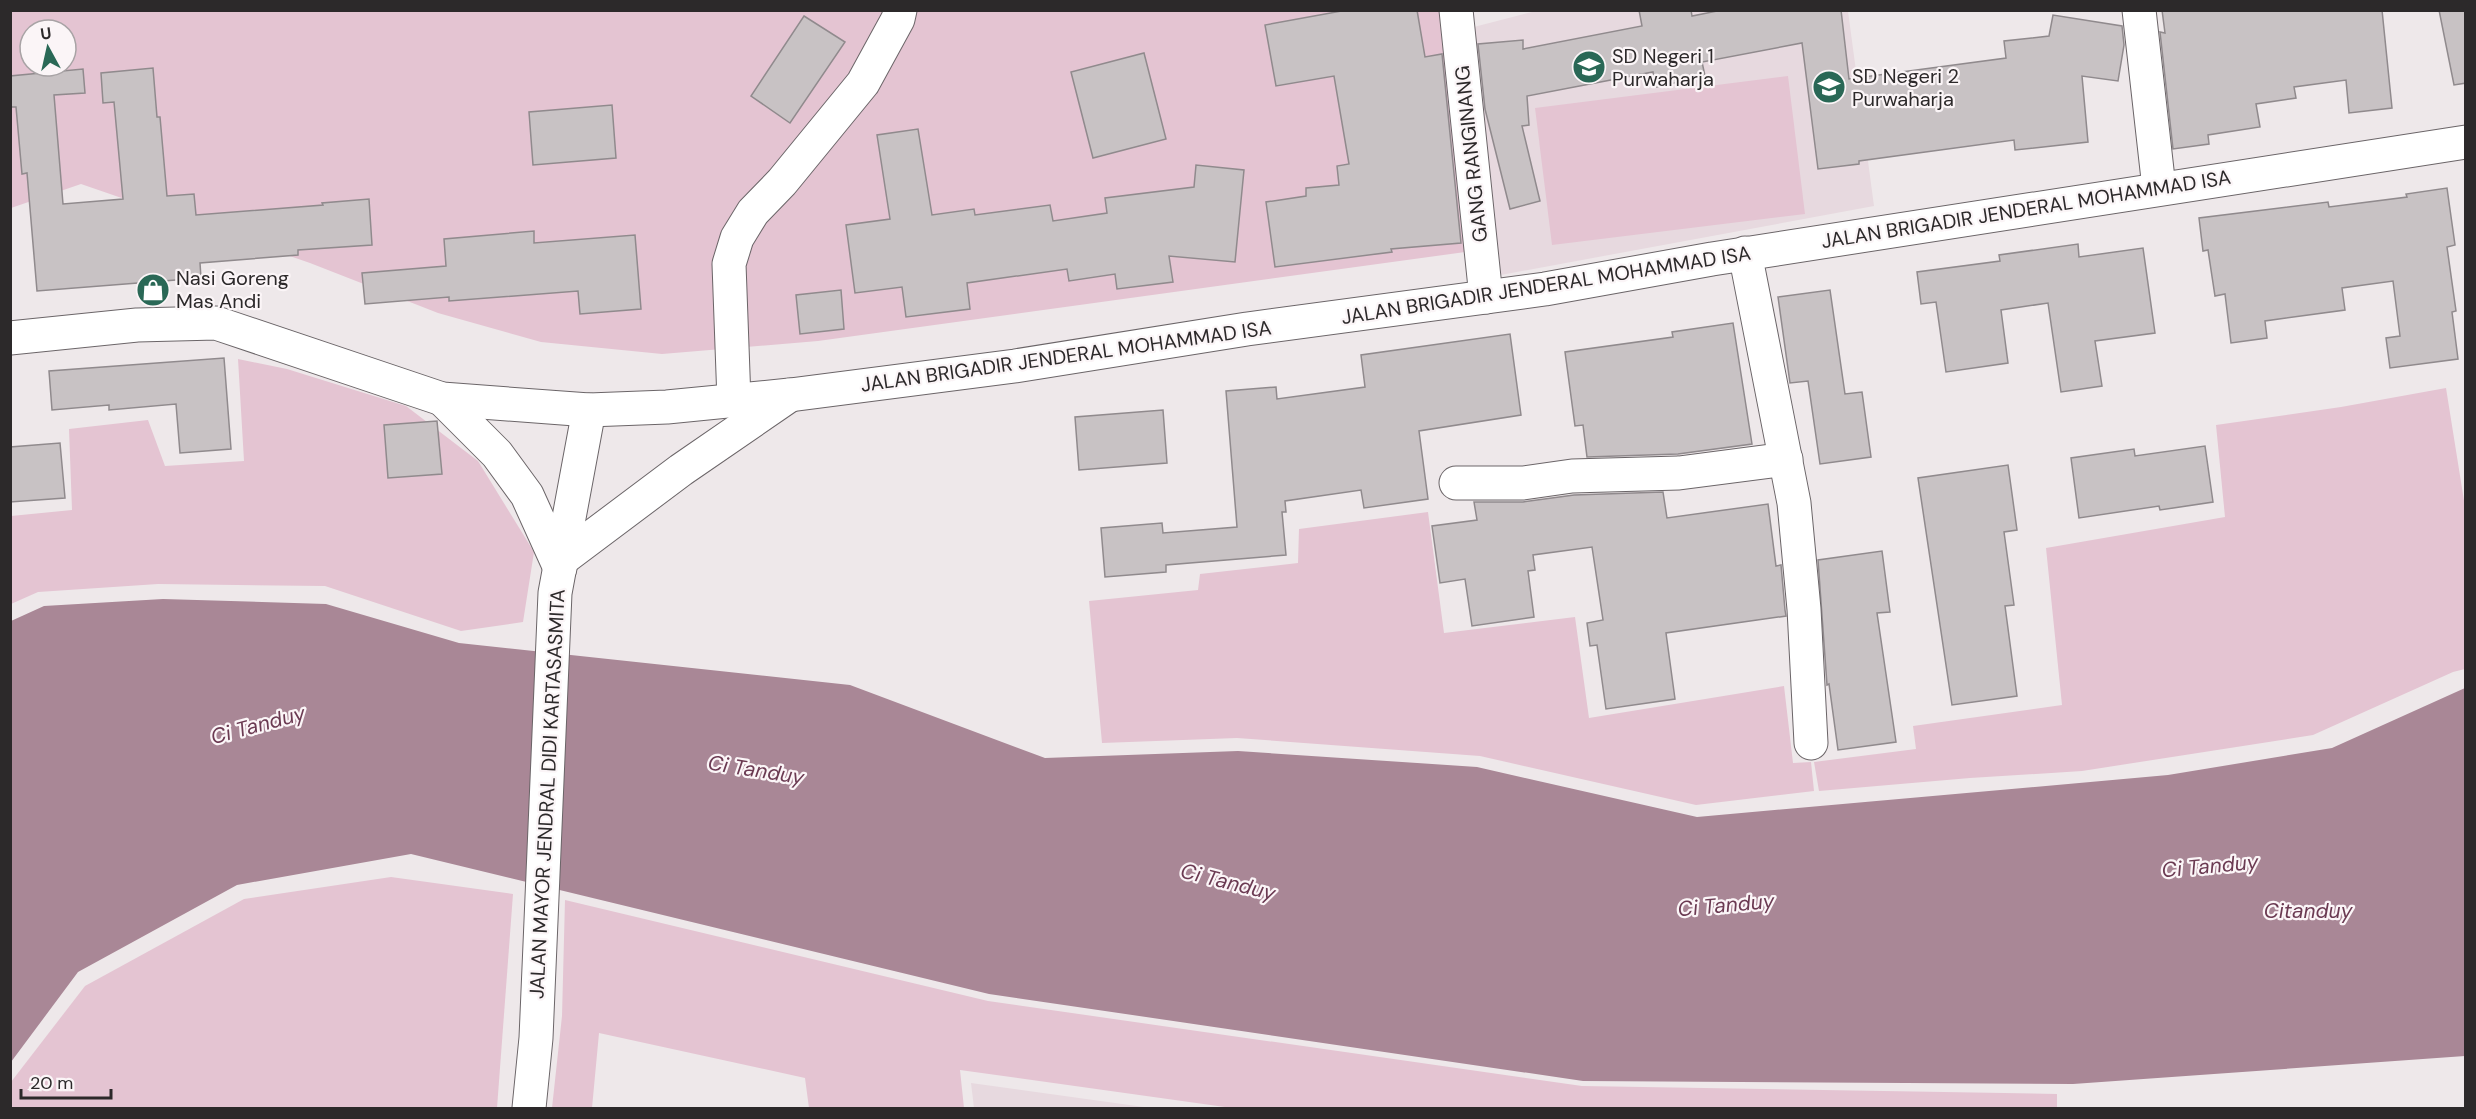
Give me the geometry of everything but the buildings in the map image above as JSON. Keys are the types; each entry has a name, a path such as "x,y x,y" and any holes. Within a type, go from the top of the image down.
{"main road":[{"path":"734,400 729,264 737,238 753,212 782,182 863,82 898,19 900,10"},
{"name":"GANG RANGINANG","path":"1456,10 1486,297"},
{"path":"2139,10 2159,188"},
{"name":"JALAN BRIGADIR JENDERAL MOHAMMAD ISA","path":"442,399 589,410 667,407 790,395 1015,366 1247,329 1545,289 1745,253 2466,142"},
{"path":"1745,253 1794,503 1804,609 1811,743"},
{"path":"10,338 137,325 216,323 442,399 497,454 527,495 559,574 681,470 790,395"},
{"name":"JALAN MAYOR JENDRAL DIDI KARTASASMITA","path":"529,1108 536,1038 559,574 589,410"},
{"path":"1456,483 1523,483 1572,476 1679,474 1786,459"}],"shaded area":[{"path":"1540,10 1848,11 1874,206 1490,277 1470,28"},
{"path":"10,11 1464,11 1487,249 818,341 662,354 541,342 438,313 310,263 81,184 11,208"},
{"path":"1788,76 1805,214 1552,245 1535,108"},
{"path":"238,359 287,369 406,406 478,461 534,552 523,622 461,631 325,586 158,584 38,592 11,604 11,516 72,510 69,429 148,420 165,466 244,461"},
{"path":"2446,388 2465,507 2465,669 2453,672 2313,735 2082,771 1819,791 1814,762 1916,749 1913,726 2062,705 2046,548 2225,517 2216,425 2341,407"},
{"path":"1428,512 1444,633 1575,617 1589,718 1784,686 1793,763 1811,762 1814,791 1696,805 1480,756 1237,738 1102,743 1089,601 1198,590 1200,574 1298,563 1299,529"},
{"path":"391,877 513,894 497,1108 11,1108 11,1082 85,986 244,899"},
{"path":"565,900 988,1001 1582,1086 2057,1094 2057,1108 1232,1108 960,1070 964,1108 809,1108 805,1078 599,1033 592,1108 552,1108 562,1016"},
{"path":"971,1083 1151,1108 974,1108"}],"water":[{"name":"Citanduy","path":"163,599 326,604 459,643 850,685 1045,758 1238,751 1477,767 1697,817 2168,775 2332,748 2465,688 2465,1056 2073,1084 1583,1081 989,994 411,854 237,885 78,972 11,1062 11,621 44,606"}],"place":[{"name":"SD Negeri 1 Purwaharja","path":"1589,67"},
{"name":"SD Negeri 2 Purwaharja","path":"1829,87"},
{"name":"Nasi Goreng Mas Andi","path":"153,290"}],"water label":[{"name":"Ci Tanduy","path":"258,725"},
{"name":"Ci Tanduy","path":"756,770"},
{"name":"Ci Tanduy","path":"2210,866"},
{"name":"Ci Tanduy","path":"1228,882"},
{"name":"Ci Tanduy","path":"1726,905"}]}
